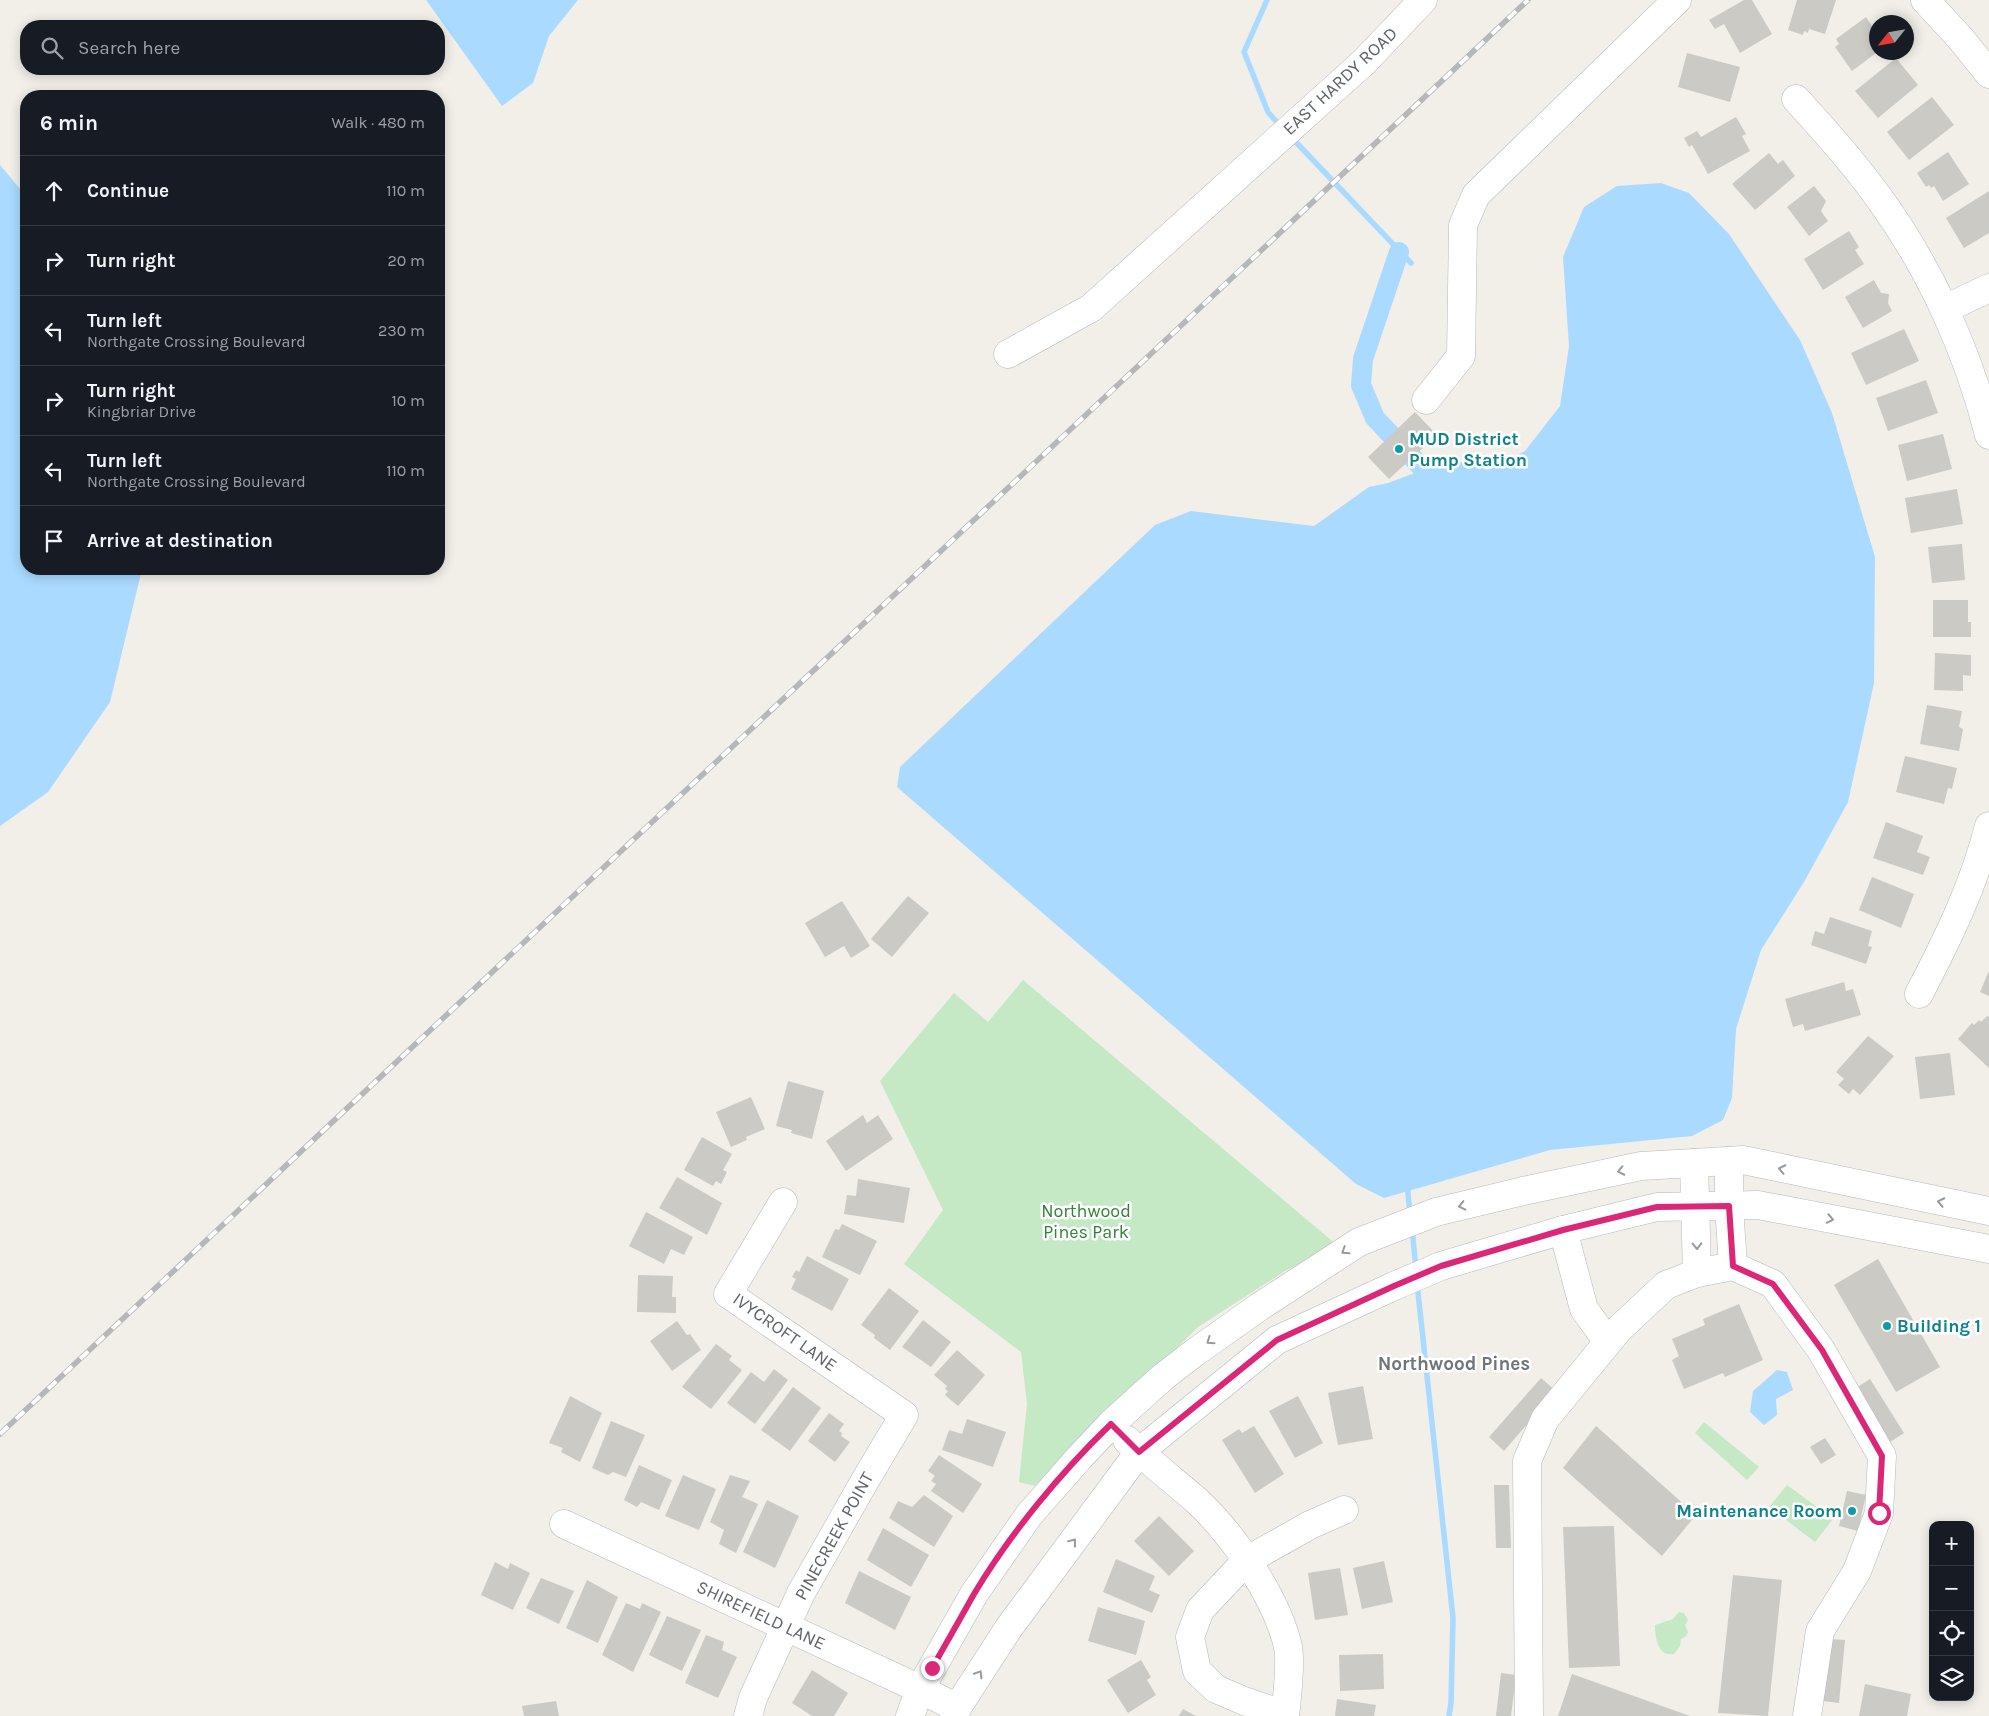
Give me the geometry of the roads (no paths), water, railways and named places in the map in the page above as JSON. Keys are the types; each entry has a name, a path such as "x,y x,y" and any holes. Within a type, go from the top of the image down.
{"street":[{"name":"EAST HARDY ROAD","path":"1008,354 1091,308 1364,62 1423,0"},
{"path":"1426,400 1461,356 1463,225 1476,195 1677,0"},
{"path":"1925,0 1961,39 1989,74"},
{"path":"1796,99 1845,154 1880,198 1912,247 1944,309 1963,355 1989,435"},
{"path":"1944,309 1989,288"},
{"path":"1919,994 1954,925 1985,856 1989,826"},
{"path":"910,1716 920,1689 974,1594 1029,1515 1080,1456 1111,1424 1164,1377 1202,1347 1258,1307 1359,1242 1436,1212 1523,1191 1641,1166 1694,1162 1743,1160 1989,1212"},
{"path":"1729,1161 1729,1206 1733,1266"},
{"path":"1694,1162 1697,1273"},
{"name":"IVYCROFT LANE","path":"783,1202 728,1294 904,1415"},
{"path":"956,1712 1008,1629 1139,1452 1277,1340 1394,1286 1441,1266 1563,1230 1657,1207 1758,1205 1989,1248"},
{"path":"1563,1230 1584,1309 1608,1342"},
{"path":"1530,1716 1526,1461 1544,1419 1618,1330 1666,1285 1697,1273 1733,1266 1773,1284 1822,1350 1882,1456 1879,1513 1857,1571 1820,1631 1807,1716"},
{"name":"PINECREEK POINT","path":"748,1716 753,1698 801,1593 904,1415"},
{"path":"1111,1424 1139,1452 1196,1500 1223,1528 1246,1561 1255,1573 1278,1618 1288,1649 1285,1716 1216,1689 1197,1671 1190,1637 1200,1610 1246,1561 1310,1525 1344,1510"},
{"name":"SHIREFIELD LANE","path":"564,1524 920,1689 956,1712"}],"water":[{"path":"426,0 578,0 549,36 533,83 502,106 445,26 445,20 440,20"},
{"path":"0,165 20,189 20,575 141,575 110,702 48,792 0,826"},
{"path":"1661,183 1689,193 1729,234 1800,340 1832,413 1875,557 1874,683 1848,802 1804,882 1761,950 1736,1029 1732,1098 1723,1120 1692,1136 1550,1150 1384,1198 1356,1184 897,787 900,767 1155,525 1191,511 1314,526 1369,487 1388,483 1452,459 1488,470 1525,451 1560,406 1569,346 1563,257 1584,207 1617,186"},
{"path":"1777,1370 1787,1372 1793,1390 1776,1399 1777,1415 1764,1425 1750,1412 1753,1391"}],"waterway":[{"path":"1267,0 1244,52 1268,112 1282,128"},
{"path":"1292,138 1411,263"},
{"path":"1399,252 1363,359 1361,385 1375,418 1442,489"},
{"path":"1407,1183 1410,1214"},
{"path":"1412,1228 1416,1269"},
{"path":"1417,1283 1453,1618 1449,1716"}],"railway":[{"path":"0,1434 1528,0"}],"place":[{"name":"MUD District Pump Station","path":"1399,449"},
{"name":"Building 1","path":"1887,1326"},
{"name":"Maintenance Room","path":"1852,1511"}],"district":[{"name":"Northwood Pines","path":"1454,1363"}],"park label":[{"name":"Northwood Pines Park","path":"1086,1221"}]}
